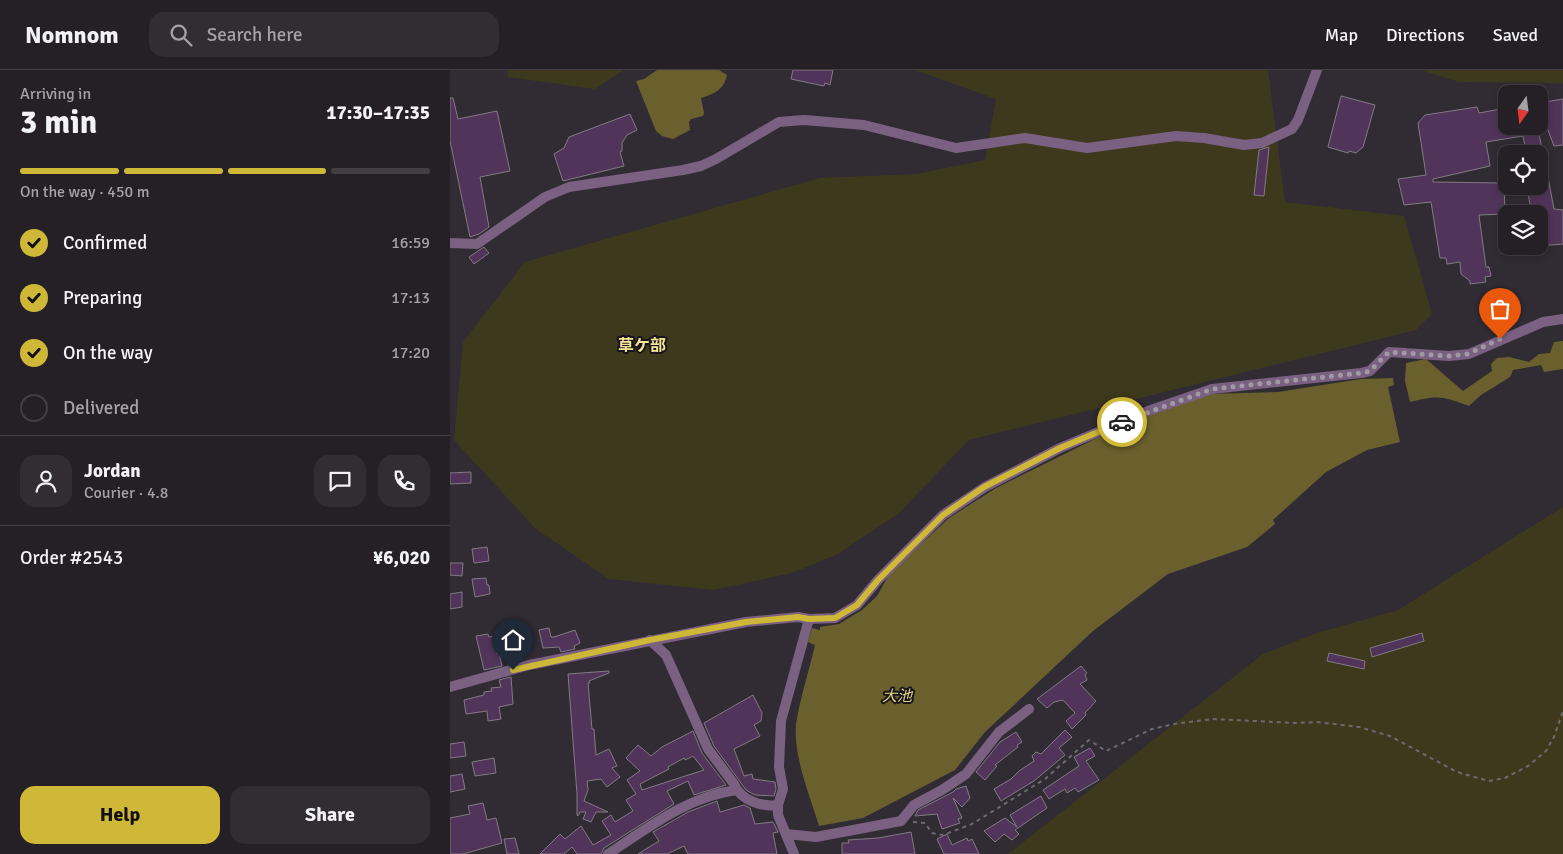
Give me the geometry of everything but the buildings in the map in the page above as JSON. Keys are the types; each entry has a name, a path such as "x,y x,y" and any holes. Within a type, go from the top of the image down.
{"street":[{"path":"450,242 476,244 545,197 569,187 701,166 779,122 804,120 864,125 956,148 1025,138 1087,148 1176,136 1204,138 1244,145 1262,143 1292,129 1298,120 1317,70"},
{"path":"450,687 529,665 746,622 798,617 809,619 835,618 857,605 878,580 943,515 984,487 1060,448 1148,411 1212,389 1370,371 1389,352 1449,356 1468,354 1543,322 1563,319"},
{"path":"794,854 778,815 778,805 783,789 779,767 782,721 809,619"},
{"path":"650,640 666,655 708,749 737,790 745,797 766,807 778,805"},
{"path":"786,834 816,837 901,821 914,805 966,774 999,732 1029,709"},
{"path":"608,854 677,810 720,792 737,790"}],"path":[{"path":"901,821 925,823 932,833 943,835 972,824 1045,779 1089,740 1106,751 1152,730 1174,724 1214,719 1296,723 1317,722 1359,727 1390,736 1457,772 1488,781 1505,778 1528,766 1546,751 1554,737 1563,711"}],"shaded area":[{"path":"507,70 624,70 595,89 508,77"},
{"path":"915,70 1268,70 1285,202 1404,216 1432,314 1416,330 969,440 898,514 838,554 792,573 714,590 609,579 536,529 454,440 463,342 525,262 820,178 916,174 985,160 996,99"},
{"path":"1421,70 1563,70 1563,83 1459,82"},
{"path":"1563,507 1563,854 1008,854 1263,654 1317,633 1398,610"}],"water":[{"path":"657,70 719,70 727,75 726,80 718,91 701,98 703,116 691,119 689,122 690,130 673,139 662,136 656,131 636,81 644,79"},
{"path":"1563,341 1563,369 1544,372 1541,365 1513,370 1510,377 1481,395 1469,406 1440,398 1427,398 1410,402 1405,381 1406,363 1426,359 1463,391 1492,371 1491,364 1497,358 1509,357 1529,362 1539,354 1550,353 1554,342"},
{"name":"大池","path":"1393,378 1394,385 1388,387 1400,442 1367,450 1326,472 1273,520 1275,524 1247,547 1168,574 1093,631 985,732 955,770 863,818 819,826 803,776 796,736 796,724 802,694 815,645 808,642 812,628 820,630 820,627 839,624 862,610 877,596 890,573 949,518 996,488 1121,426 1209,394 1278,392 1361,379"}],"way so far":[{"path":"1122,422 1212,389 1361,373 1370,371 1389,352 1449,356 1468,354 1500,339"}],"district":[{"name":"草ケ部","path":"642,345"}],"route":[{"path":"513,670 650,640 746,622 798,617 809,619 835,618 857,605 878,580 943,515 984,487 1060,448 1122,422"}]}
